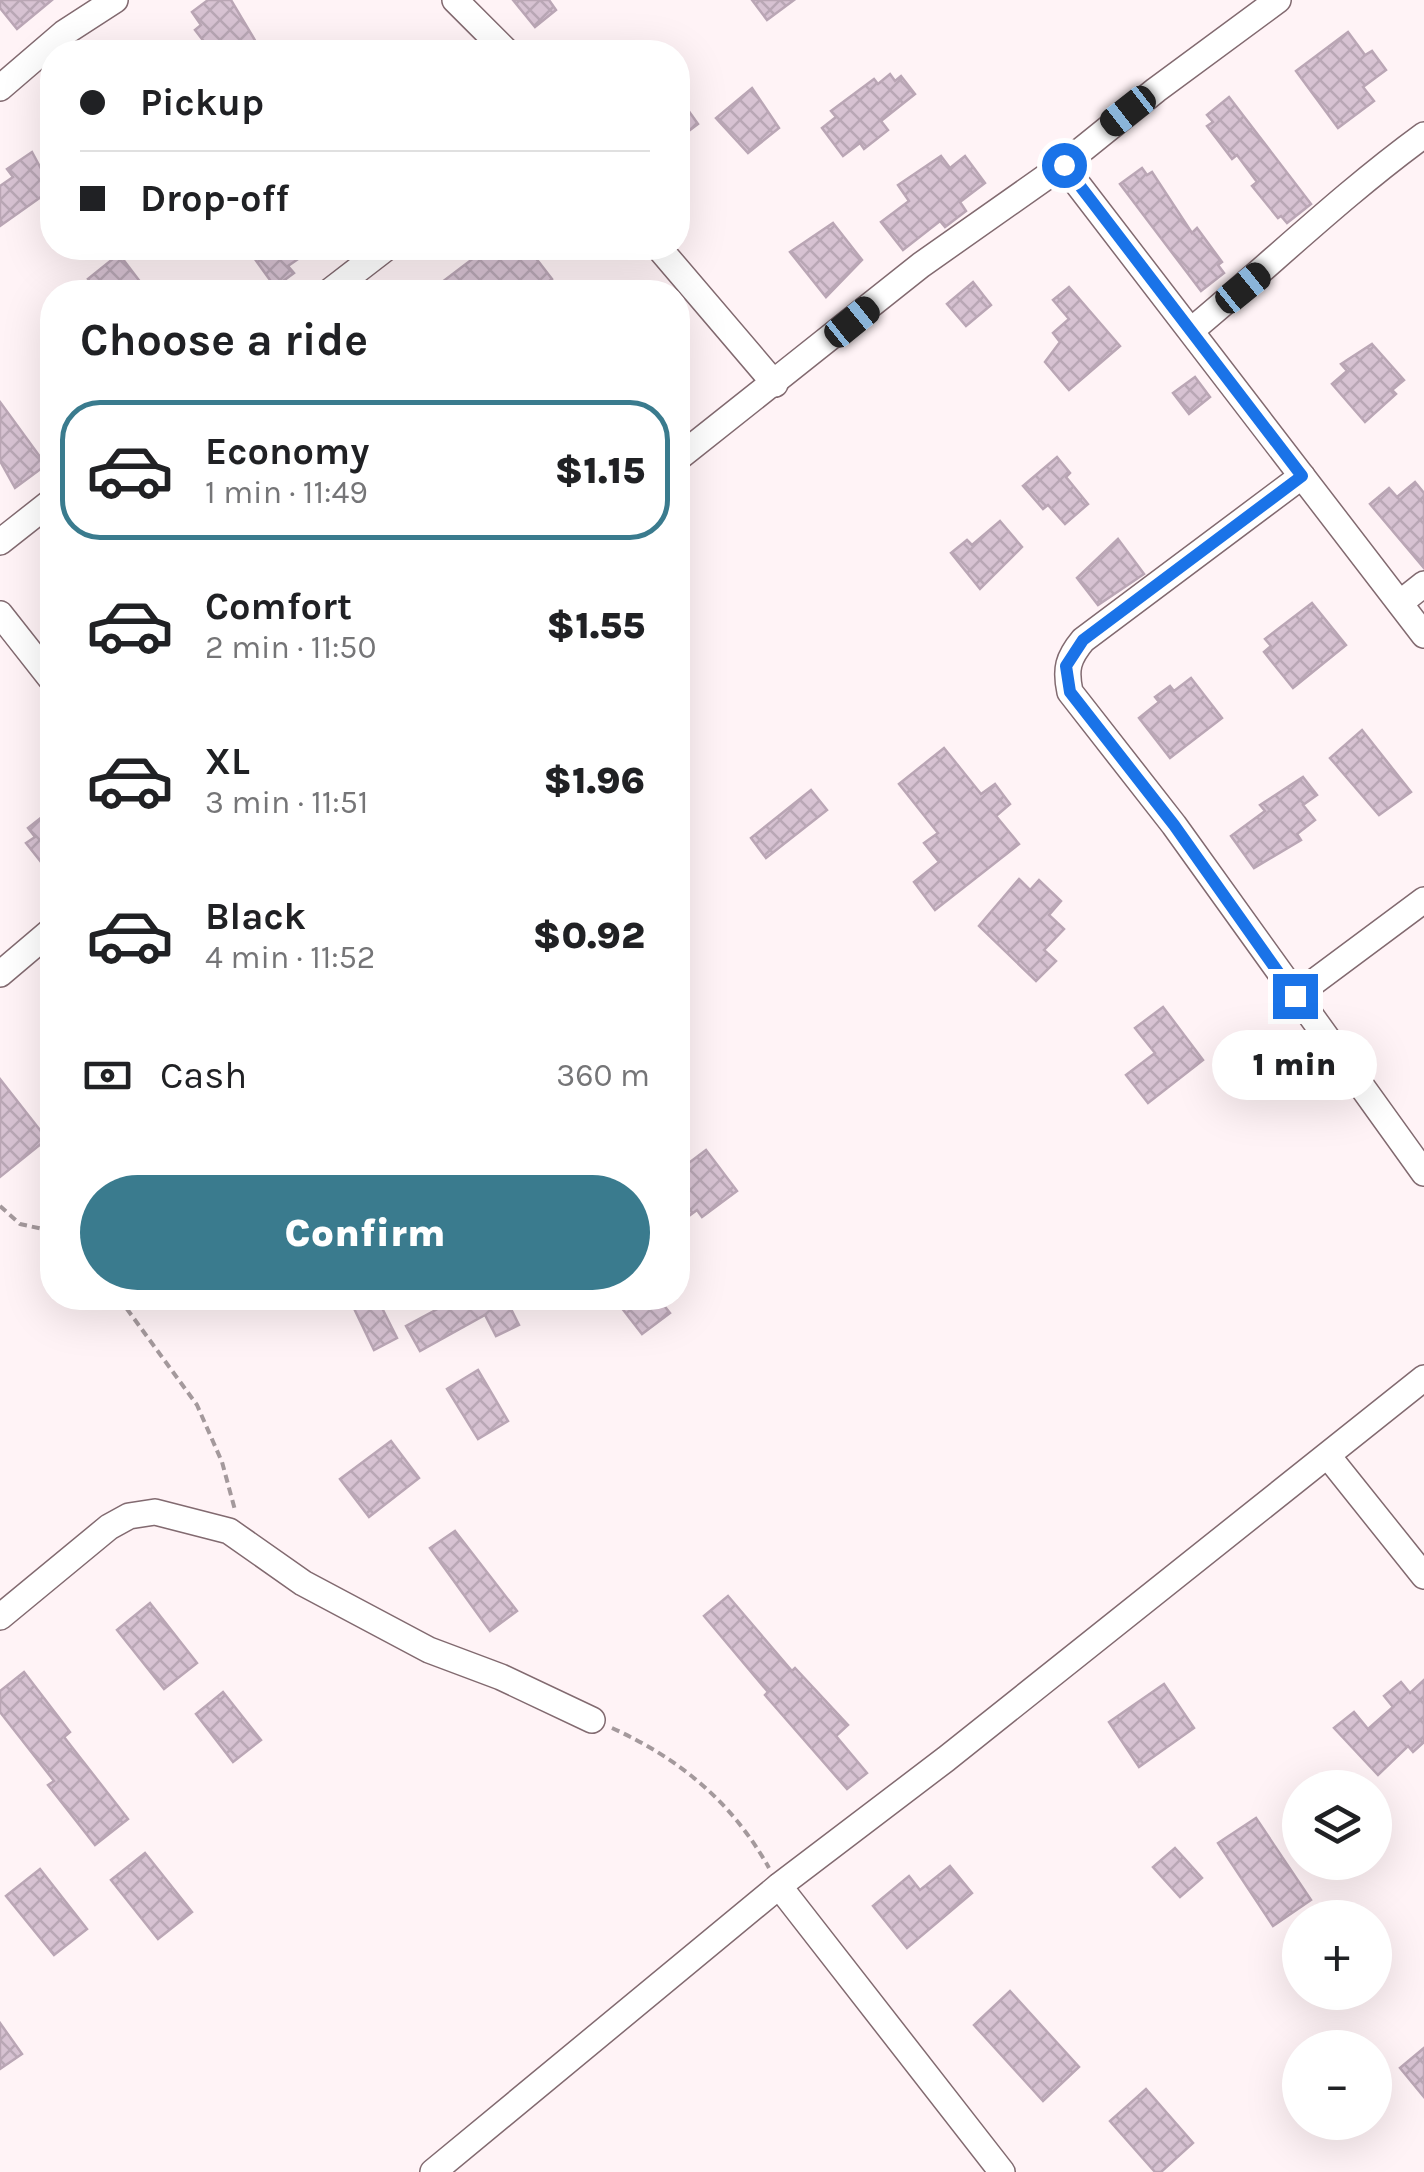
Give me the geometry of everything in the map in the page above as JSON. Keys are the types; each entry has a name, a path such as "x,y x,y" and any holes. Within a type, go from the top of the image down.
{"street":[{"path":"56,40 115,0"},
{"path":"456,0 495,40"},
{"path":"690,449 994,210 1064,165 1156,90 1278,0"},
{"path":"0,88 40,54"},
{"path":"1192,329 1293,247 1374,171 1424,136"},
{"path":"1064,165 1424,635"},
{"path":"345,280 370,260"},
{"path":"669,260 686,280"},
{"path":"690,284 775,384"},
{"path":"1302,476 1083,640 1066,666 1070,692 1174,825 1424,1172"},
{"path":"0,542 40,511"},
{"path":"1400,603 1424,584"},
{"path":"0,614 40,665"},
{"path":"1295,996 1424,900"},
{"path":"0,974 40,940"},
{"path":"433,2172 779,1886 1424,1378"},
{"path":"1328,1456 1424,1576"},
{"path":"0,1618 87,1544 129,1516 155,1512 229,1531 303,1582 428,1650 501,1677 592,1720"},
{"path":"779,1886 1002,2172"}],"path":[{"path":"0,1206 20,1224 40,1228"},
{"path":"128,1310 197,1406 222,1462 243,1541"},
{"path":"592,1720 673,1758 754,1841 779,1886"}],"building":[{"path":"0,0 52,0 17,29 0,8"},
{"path":"208,0 231,0 255,40 203,40 195,30 201,25 192,12"},
{"path":"513,0 549,0 556,10 535,27"},
{"path":"752,0 794,0 767,20"},
{"path":"1348,32 1365,55 1372,51 1386,70 1363,87 1374,101 1338,128 1296,71"},
{"path":"890,74 895,81 901,76 915,94 881,121 888,130 864,149 860,143 843,156 822,128 836,117 831,111 874,79 878,84"},
{"path":"752,88 779,128 748,153 716,118"},
{"path":"1229,97 1311,204 1287,223 1281,216 1278,218 1252,186 1257,182 1237,155 1232,159 1207,126 1213,122 1207,115"},
{"path":"690,113 698,124 690,130"},
{"path":"32,152 40,167 40,198 0,226 0,186 13,177 7,169"},
{"path":"941,156 950,168 965,156 985,183 960,202 966,211 945,227 940,221 903,250 881,222 909,201 898,185"},
{"path":"1142,168 1147,175 1152,172 1192,233 1197,228 1222,262 1218,265 1224,273 1201,291 1120,184"},
{"path":"833,223 862,260 826,297 790,252"},
{"path":"112,260 124,260 139,280 89,280"},
{"path":"256,260 297,260 288,266 294,273 284,280 270,280"},
{"path":"471,260 537,260 552,279 551,280 445,280"},
{"path":"973,282 991,305 966,326 947,304"},
{"path":"1069,287 1120,346 1069,390 1045,362 1060,342 1053,333 1069,319 1053,300"},
{"path":"1372,344 1404,380 1392,390 1396,394 1365,422 1332,384 1347,371 1341,364"},
{"path":"1195,377 1210,397 1189,414 1173,393"},
{"path":"0,402 40,457 40,469 15,488 0,461"},
{"path":"1057,457 1070,473 1066,477 1088,504 1065,524 1048,505 1043,509 1023,486"},
{"path":"1415,482 1424,493 1424,568 1370,504 1389,488 1397,497"},
{"path":"1000,521 1022,547 980,589 951,553 967,540 972,545"},
{"path":"1118,539 1144,574 1098,605 1077,578"},
{"path":"1312,603 1346,645 1293,688 1264,652 1271,646 1265,639"},
{"path":"1191,678 1222,718 1170,758 1139,718 1159,702 1155,697 1170,686 1174,691"},
{"path":"1362,730 1411,792 1379,815 1330,758"},
{"path":"944,748 981,794 995,784 1010,804 996,816 1019,844 935,910 914,882 939,862 924,843 938,833 899,784"},
{"path":"1303,777 1317,795 1303,805 1315,820 1297,834 1301,840 1254,868 1231,836 1265,811 1260,805"},
{"path":"811,790 827,810 766,858 751,838"},
{"path":"40,818 40,861 26,843 35,837 28,828"},
{"path":"1019,879 1030,890 1039,880 1061,901 1049,915 1064,929 1044,950 1056,961 1036,981 979,926"},
{"path":"1163,1007 1203,1060 1148,1103 1126,1075 1155,1053 1135,1028"},
{"path":"0,1079 40,1130 40,1145 0,1177"},
{"path":"706,1150 737,1191 702,1217 697,1210 690,1215 690,1162"},
{"path":"355,1310 383,1310 397,1338 374,1350"},
{"path":"436,1310 512,1310 519,1325 496,1336 485,1315 420,1351 406,1326"},
{"path":"623,1310 668,1310 670,1313 642,1334"},
{"path":"478,1370 508,1421 478,1439 447,1389"},
{"path":"391,1441 419,1478 369,1517 340,1479"},
{"path":"455,1531 517,1611 490,1631 430,1548"},
{"path":"728,1596 792,1671 795,1668 848,1725 836,1736 867,1773 847,1789 765,1695 768,1692 704,1616"},
{"path":"150,1603 197,1663 164,1689 117,1630"},
{"path":"24,1672 70,1732 64,1737 128,1819 95,1845 48,1785 54,1781 0,1712 0,1691"},
{"path":"1424,1680 1424,1742 1413,1752 1408,1746 1383,1770 1373,1770 1334,1728 1354,1712 1368,1729 1393,1707 1384,1696 1401,1682 1410,1693"},
{"path":"1164,1684 1194,1728 1139,1767 1109,1722"},
{"path":"223,1692 261,1740 233,1762 196,1714"},
{"path":"1256,1818 1282,1857 1282,1880 1298,1880 1311,1900 1282,1900 1282,1920 1273,1926 1218,1843"},
{"path":"1175,1848 1202,1878 1180,1897 1153,1867"},
{"path":"145,1853 192,1912 158,1939 111,1880"},
{"path":"950,1866 972,1893 907,1948 873,1906 909,1876 920,1890"},
{"path":"40,1869 87,1929 54,1955 6,1896"},
{"path":"1010,1991 1079,2067 1043,2101 974,2025"},
{"path":"0,2023 22,2054 0,2069"},
{"path":"1424,2048 1424,2097 1400,2068"},
{"path":"1146,2089 1193,2143 1161,2172 1155,2172 1110,2121"}],"route":[{"path":"1064,165 1302,476 1083,640 1066,666 1070,692 1174,825 1295,996"}]}
